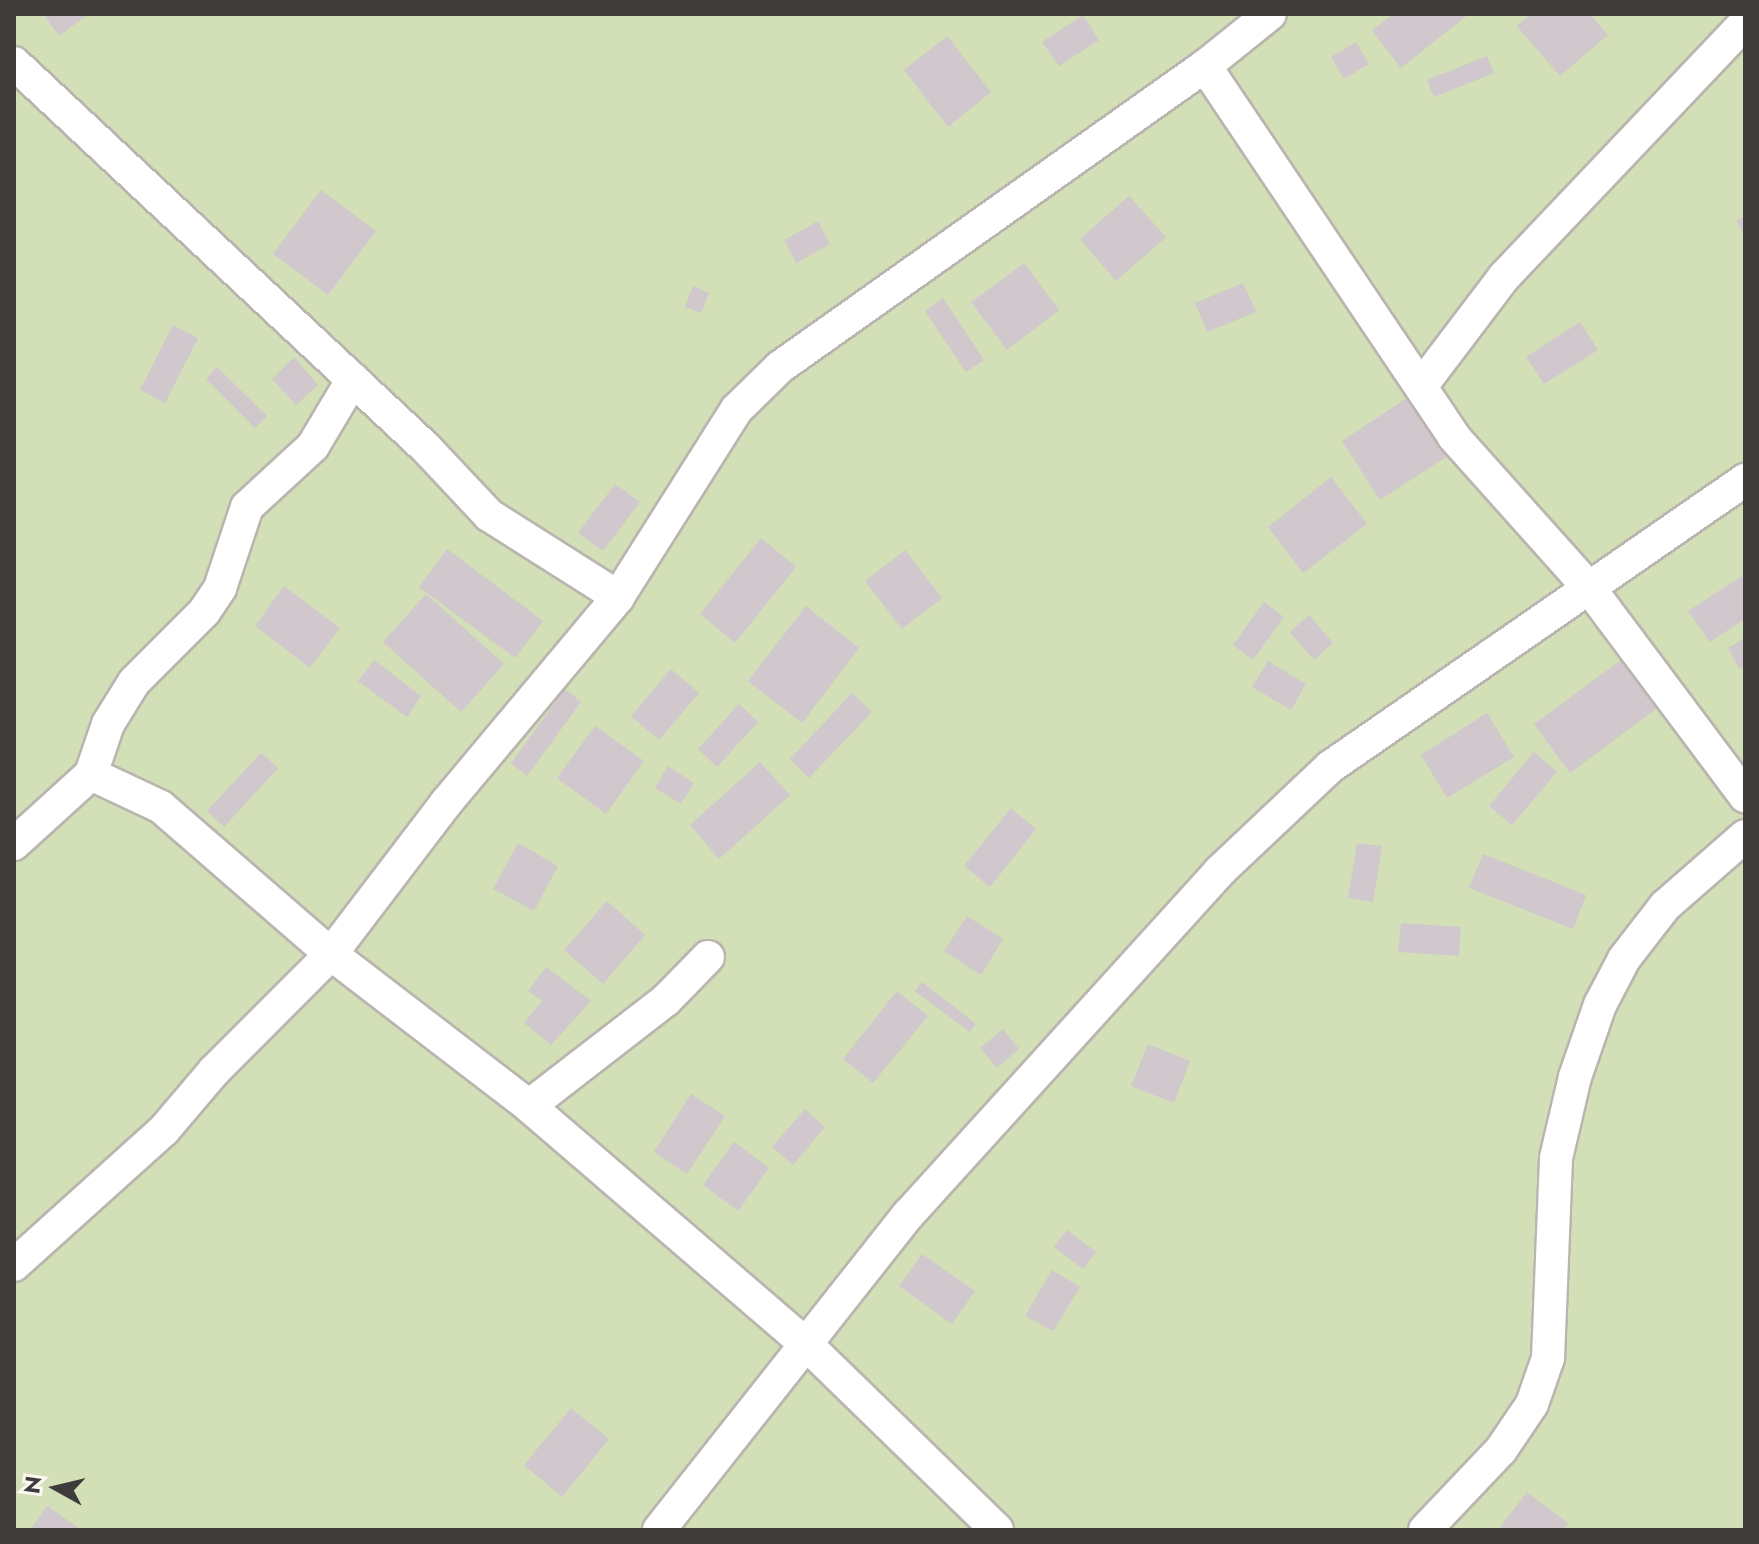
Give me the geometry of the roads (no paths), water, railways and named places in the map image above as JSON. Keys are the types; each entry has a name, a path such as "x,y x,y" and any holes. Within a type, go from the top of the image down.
{"street":[{"path":"14,1265 164,1130 214,1071 331,954 446,803 618,597 737,409 780,367 1205,66 1270,14"},
{"path":"1422,385 1504,277 1745,23"},
{"path":"14,63 353,379 489,515 618,597"},
{"path":"1205,66 1492,485 1590,589 1745,796"},
{"path":"14,844 91,774 108,724 134,682 204,612 220,588 247,507 313,446 353,379"},
{"path":"659,1530 909,1214 1219,872 1330,767 1745,480"},
{"path":"91,774 161,807 331,954 529,1106 807,1345 997,1530"},
{"path":"1425,1530 1501,1450 1532,1404 1548,1358 1556,1158 1575,1077 1600,1005 1624,959 1665,906 1745,836"},
{"path":"529,1106 666,1000 708,957"}]}
